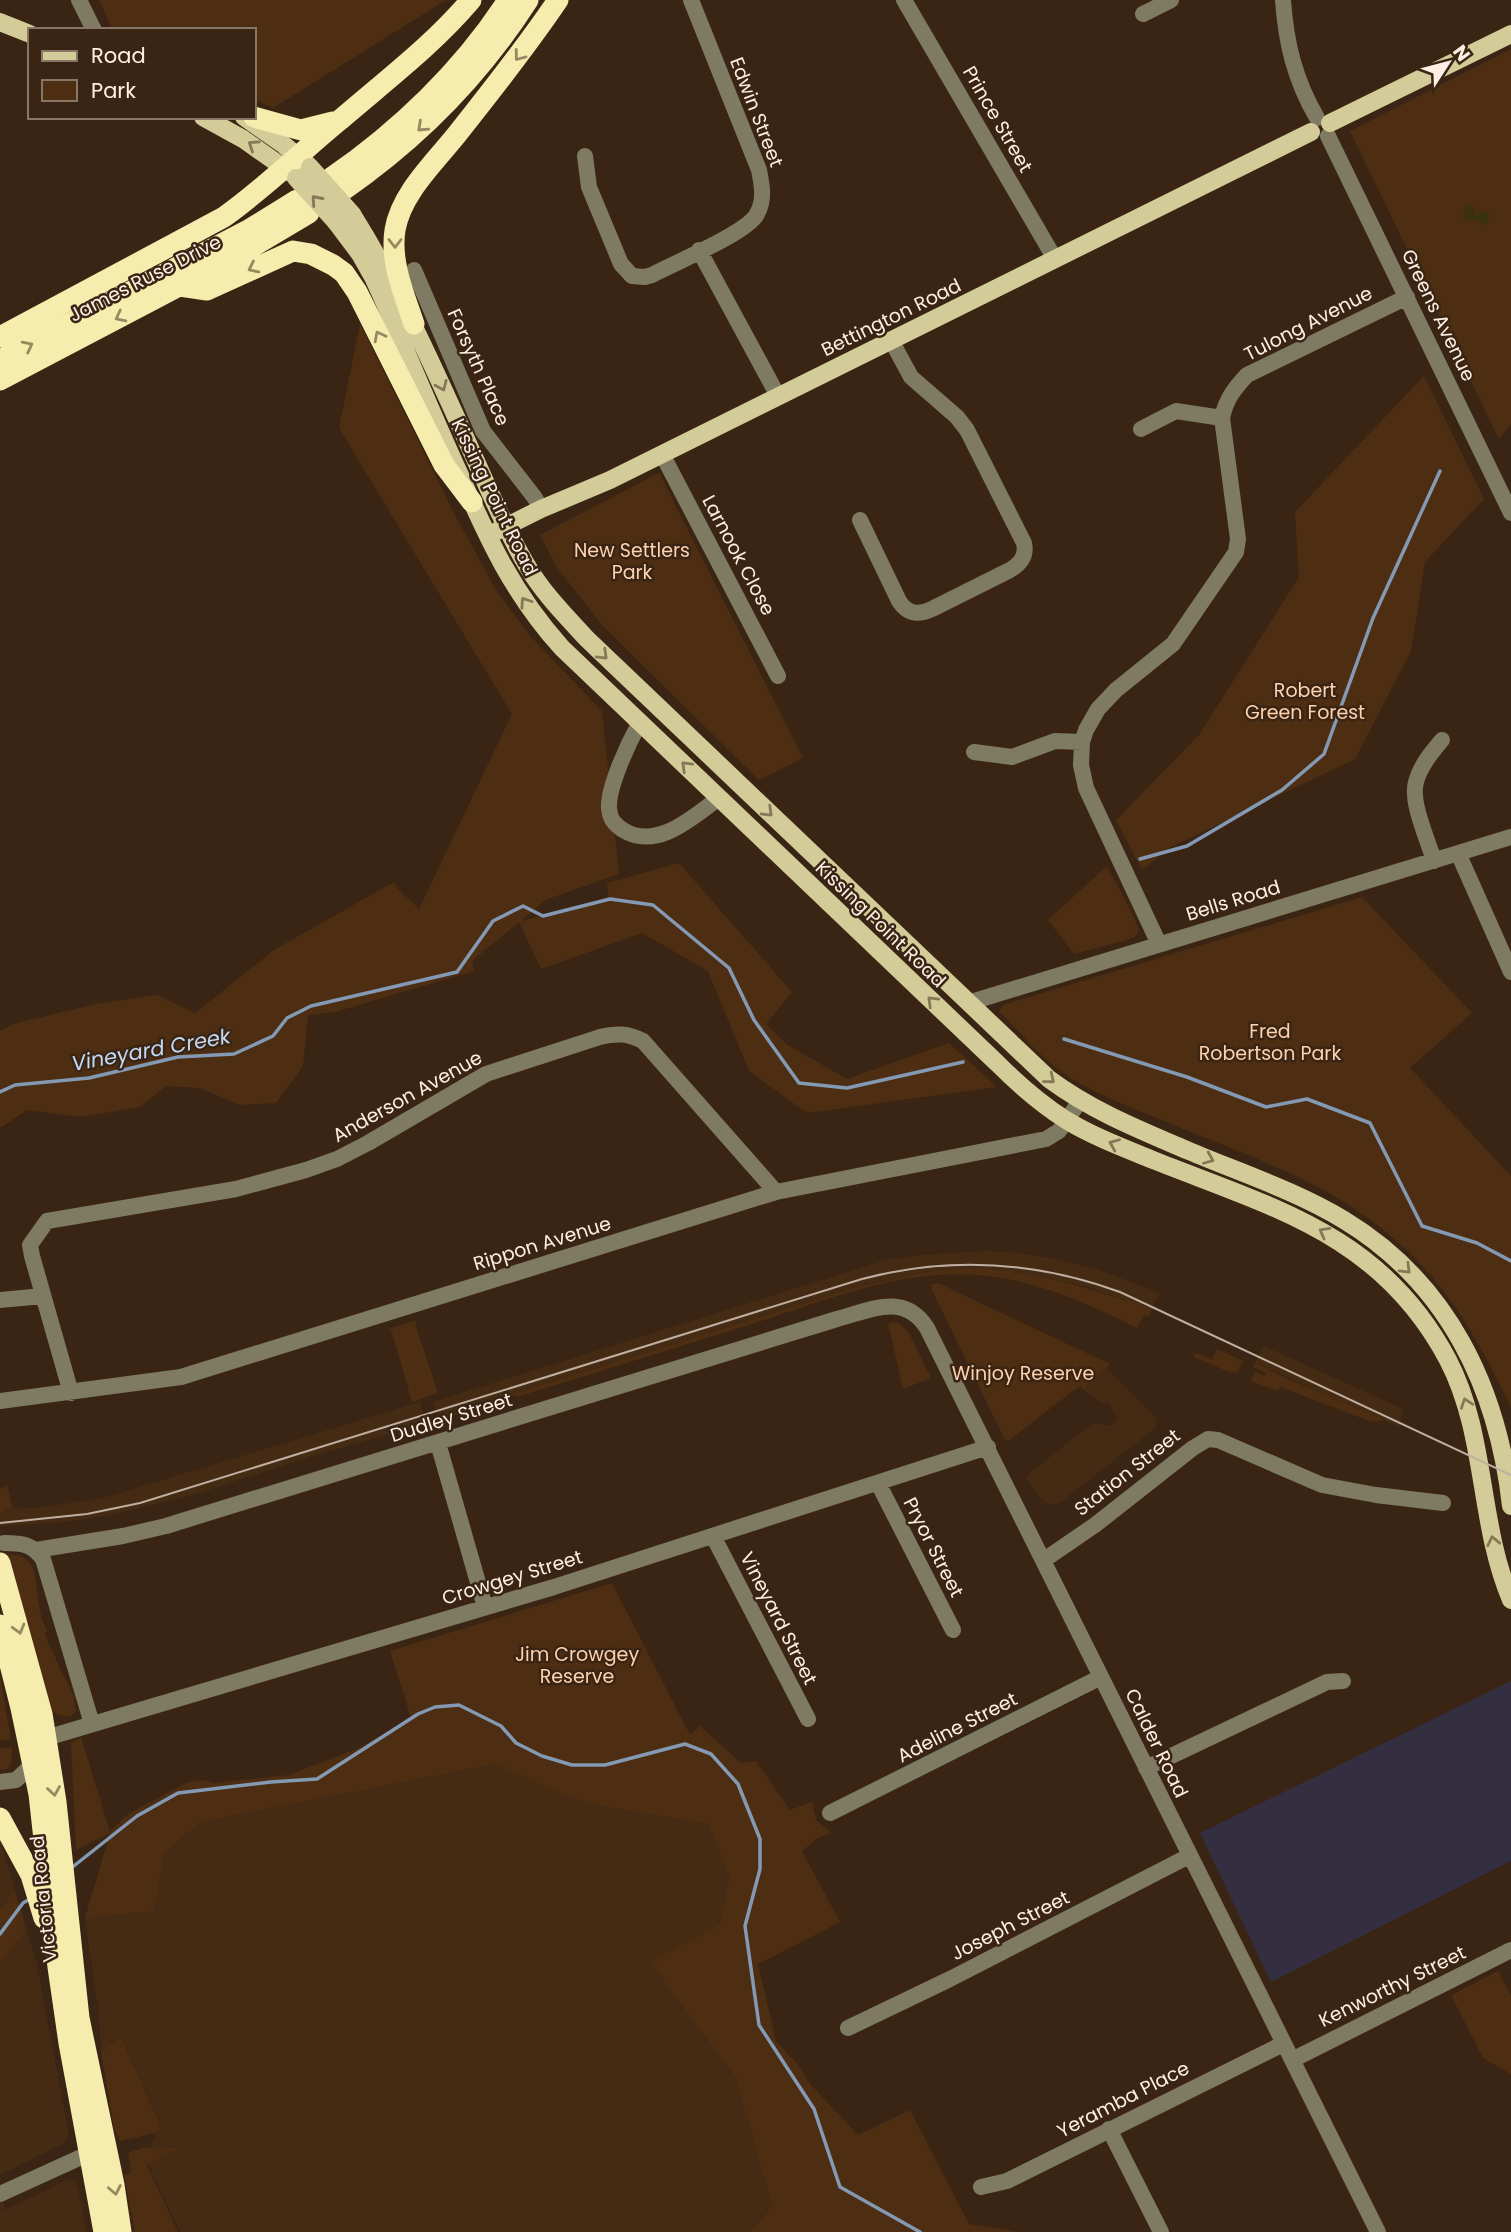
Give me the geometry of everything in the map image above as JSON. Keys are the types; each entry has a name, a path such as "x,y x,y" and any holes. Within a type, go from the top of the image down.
{"highway":[{"path":"0,337 224,217 297,167 339,121 426,48 471,0"},
{"path":"508,0 479,40 423,102 354,163 337,184 374,169 440,109 496,46 528,0"},
{"path":"414,324 395,264 395,232 403,206 433,163 518,57 558,0"},
{"path":"256,118 301,130 339,121"},
{"name":"James Ruse Drive","path":"0,360 250,229 303,207 240,254 0,380"},
{"path":"180,286 207,290 293,251 311,254 344,273 357,292 444,465 472,502"},
{"name":"Victoria Road","path":"2,1553 46,1738 54,1849 53,1905 58,1967 69,2043 98,2151 114,2185 121,2232"},
{"name":"Victoria Road","path":"0,1625 54,1849"},
{"path":"0,1818 29,1870 53,1905"},
{"name":"Victoria Road","path":"53,1905 79,2018 98,2151 104,2232"}],"main road":[{"path":"0,22 28,33"},
{"name":"Bettington Road","path":"488,537 541,509 610,480 1511,34"},
{"path":"207,119 297,167"},
{"path":"246,119 297,167"},
{"name":"Kissing Point Road","path":"297,167 344,218 414,324 506,527 527,566 556,606 586,639 1049,1079 1080,1101 1118,1120 1322,1208 1361,1231 1398,1261 1441,1308 1482,1381 1501,1446 1511,1506"},
{"name":"Kissing Point Road","path":"344,218 373,277 488,537 510,579 546,630 1034,1096 1067,1120 1118,1146 1315,1227 1350,1247 1397,1288 1438,1341 1466,1401 1476,1440 1493,1542 1511,1600"}],"street":[{"path":"79,0 93,28"},
{"name":"Edwin Street","path":"585,156 589,187 617,257 632,276 645,277 752,221 760,207 762,189 759,170 691,0"},
{"name":"Prince Street","path":"904,0 1055,259"},
{"path":"1143,14 1171,0"},
{"name":"Greens Avenue","path":"1283,0 1285,31 1293,67 1511,513"},
{"path":"699,250 778,396"},
{"name":"Forsyth Place","path":"414,270 483,431 541,509"},
{"name":"Tulong Avenue","path":"1222,418 1230,394 1247,375 1407,297"},
{"path":"860,520 899,601 906,610 913,613 926,612 1010,570 1020,563 1025,554 1024,543 967,430 951,411 911,377 891,340"},
{"path":"1141,429 1176,411 1222,418 1238,540 1236,552 1173,643 1116,690 1098,709 1082,742 1081,765 1086,788 1159,944"},
{"name":"Larnook Close","path":"662,454 778,676"},
{"path":"640,722 628,745 610,795 609,811 614,824 644,837 659,835 687,822 719,798"},
{"path":"1434,861 1417,806 1415,784 1423,765 1441,740"},
{"path":"974,752 1012,757 1055,741 1082,742"},
{"name":"Bells Road","path":"968,1003 1511,837"},
{"path":"1458,853 1511,972"},
{"name":"Anderson Avenue","path":"71,1393 30,1245 47,1221 236,1189 306,1170 337,1159 368,1143 486,1074 615,1033 629,1034 643,1041 776,1192"},
{"name":"Rippon Avenue","path":"0,1401 181,1377 776,1192 1039,1141 1054,1136 1080,1101"},
{"path":"0,1300 43,1296"},
{"name":"Calder Road","path":"874,1309 900,1306 911,1309 920,1317 988,1447 1378,2232"},
{"name":"Dudley Street","path":"2,1553 26,1544 36,1550 166,1526 874,1309"},
{"name":"Station Street","path":"1044,1560 1088,1530 1193,1448 1208,1440 1218,1440 1322,1485 1443,1503"},
{"path":"438,1443 485,1607"},
{"name":"Crowgey Street","path":"46,1738 485,1607 988,1447"},
{"name":"Pryor Street","path":"878,1483 953,1630"},
{"name":"Vineyard Street","path":"713,1536 807,1719"},
{"path":"36,1550 46,1565 92,1724"},
{"name":"Adeline Street","path":"830,1813 1101,1677"},
{"path":"1146,1768 1327,1682 1343,1681"},
{"path":"0,1782 16,1780 32,1765"},
{"name":"Joseph Street","path":"848,2028 962,1973 1189,1856"},
{"name":"Kenworthy Street","path":"1292,2060 1511,1951"},
{"name":"Yeramba Place","path":"981,2188 1007,2181 1283,2044"},
{"path":"1109,2129 1161,2232"},
{"path":"0,2194 98,2151"}],"shaded area":[{"path":"988,1251 1056,1259 1099,1270 1160,1293 1152,1309 1130,1299 1127,1301 1089,1287 1032,1275 969,1268 926,1272 854,1288 484,1403 485,1405 439,1420 433,1402 886,1260"},
{"path":"1264,1346 1403,1409 1399,1427 1255,1363"},
{"path":"1106,1368 1155,1417 1155,1428 1061,1502 1052,1505 1044,1502 1027,1480 1027,1475 1093,1423 1111,1426 1117,1419 1109,1403 1102,1403 1083,1389"},
{"path":"420,1402 425,1418 421,1420 422,1425 309,1457 193,1495 106,1516 65,1522 0,1526 0,1513 4,1512 4,1509 38,1508 107,1497"},
{"path":"1511,1681 1511,1861 1271,1982 1200,1833"},
{"path":"495,1764 584,1803 708,1824 731,1877 719,1925 667,1986 736,2078 772,2206 750,2232 180,2232 146,2160 160,2122 122,2038 101,2052 99,2014 85,1918 153,1911 164,1853 201,1822"},
{"path":"0,1839 37,1965 68,2137 62,2144 0,2175"},
{"path":"67,2180 73,2181 78,2188 87,2232 0,2232 0,2188 5,2210"}],"green space":[{"path":"99,0 446,0 273,108 256,100 256,28 112,28"},
{"path":"1511,49 1511,424 1499,439 1350,131"},
{"path":"360,324 455,515 496,590 531,637 602,711 619,874 545,900 521,921 609,899 607,883 679,863 792,992 766,1024 786,1044 847,1079 949,1043 997,1087 807,1113 749,1071 708,971 642,933 541,969 519,922 472,961 474,971 335,1012 308,1015 303,1066 276,1103 239,1105 200,1088 166,1086 140,1107 81,1117 27,1110 0,1128 0,1031 13,1024 96,1004 157,995 195,1013 274,950 394,882 419,909 512,714 339,428"},
{"name":"Robert Green Forest","path":"1424,376 1484,499 1425,562 1411,651 1355,759 1169,848 1142,870 1116,820 1199,735 1299,577 1295,512"},
{"name":"New Settlers Park","path":"659,473 803,758 759,780 601,624 556,566 540,535"},
{"path":"1107,866 1139,931 1135,937 1127,940 1074,954 1048,920"},
{"name":"Fred Robertson Park","path":"1362,897 1472,1013 1410,1068 1511,1176 1511,1408 1467,1324 1450,1300 1411,1254 1387,1233 1361,1213 1312,1184 1111,1099 1073,1080 1044,1058 999,1011 1003,1005"},
{"path":"969,1268 1049,1278 1126,1301 1129,1299 1152,1309 1148,1317 1144,1315 1137,1328 1079,1301 1019,1281 949,1274 892,1281 836,1296 517,1397 516,1395 485,1407 484,1403 854,1288 926,1272"},
{"name":"Winjoy Reserve","path":"932,1284 940,1284 1110,1364 1083,1389 1081,1386 1073,1391 1008,1441 1004,1438 931,1288"},
{"path":"418,1320 415,1324 438,1393 412,1402 392,1332 388,1329"},
{"path":"897,1322 908,1331 931,1378 903,1389 888,1323"},
{"path":"1217,1349 1243,1361 1237,1373 1194,1357 1196,1353 1212,1360"},
{"path":"1255,1363 1385,1420 1372,1422 1280,1387 1277,1391 1251,1381 1255,1372 1265,1376 1266,1373 1253,1367"},
{"path":"7,1485 13,1509 4,1509 4,1513 0,1513 0,1489"},
{"path":"7,1554 26,1559 34,1571 40,1611 50,1649 74,1696 77,1710 70,1717 58,1715 52,1710"},
{"name":"Jim Crowgey Reserve","path":"612,1583 690,1735 700,1726 741,1763 756,1761 790,1810 812,1802 816,1820 831,1833 818,1838 802,1851 840,1922 758,1964 776,2041 798,2065 811,2085 858,2135 910,2110 969,2224 1018,2232 750,2232 772,2206 736,2078 667,1986 652,1961 719,1925 730,1877 708,1824 584,1803 495,1764 201,1822 164,1853 154,1911 85,1918 110,1833 76,1850 71,1743 81,1737 110,1832 128,1814 188,1782 202,1780 214,1783 289,1775 359,1748 411,1718 390,1651"},
{"path":"0,1678 11,1739 0,1740"},
{"path":"12,1747 11,1766 5,1770 0,1769 0,1749"},
{"path":"14,1893 23,1916 25,1931 0,1963 0,1910"},
{"path":"1498,1971 1511,1995 1511,2074 1483,2058 1451,1995"},
{"path":"121,2037 160,2123 156,2133 120,2141 114,2128 101,2052"},
{"path":"142,2148 179,2148 147,2165 178,2232 135,2232 124,2175 132,2172 128,2153"}],"sand":[{"path":"1468,205 1475,209 1477,216 1482,210 1491,214 1486,226 1480,221 1463,220 1466,216 1463,210"}],"waterway":[{"path":"1140,859 1187,846 1282,790 1324,754 1373,618 1440,471"},
{"name":"Vineyard Creek","path":"0,1092 15,1085 89,1078 178,1057 234,1054 273,1036 287,1018 311,1006 457,972 493,921 523,906 543,916 610,899 653,905 729,968 754,1020 799,1083 847,1088 963,1062"},
{"name":"Vineyard Creek","path":"1064,1039 1187,1077 1266,1107 1307,1099 1370,1123 1422,1226 1477,1243 1511,1261"},
{"path":"70,1869 137,1816 178,1793 317,1779 418,1714 435,1707 459,1705 501,1726 516,1743 542,1756 572,1765 605,1765 685,1744 711,1754 738,1784 760,1839 760,1869 745,1926 759,2025 814,2109 840,2187 920,2232"},
{"path":"0,1934 23,1903 30,1899"}],"tram line":[{"path":"0,1523 87,1514 140,1503 862,1279 927,1267 959,1265 1024,1268 1120,1292 1511,1475"}]}
